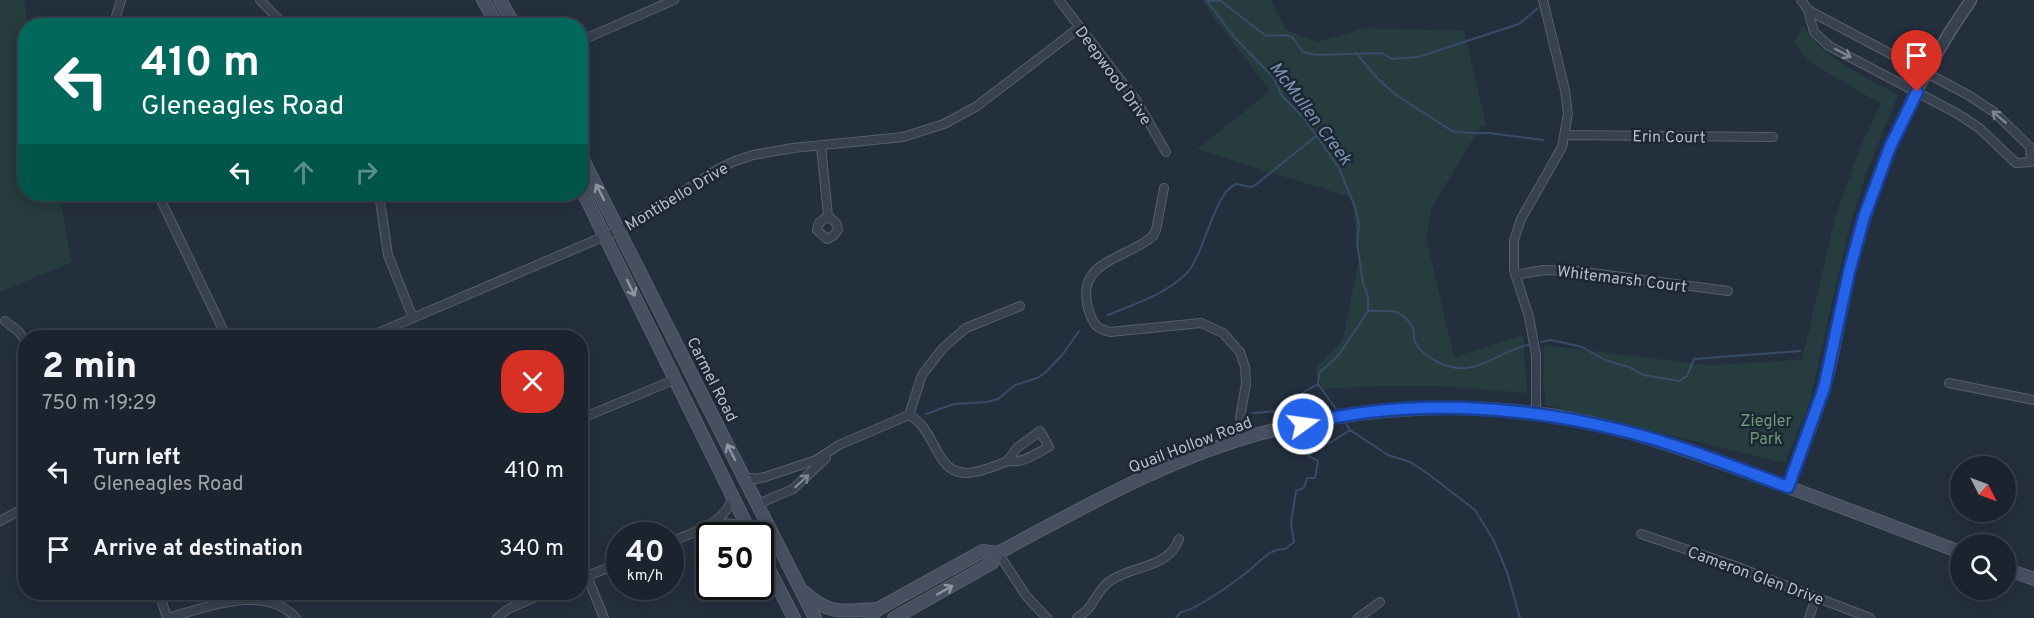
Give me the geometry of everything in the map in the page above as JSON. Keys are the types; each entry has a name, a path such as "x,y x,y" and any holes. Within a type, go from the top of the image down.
{"main road":[{"path":"483,0 493,18"},
{"path":"500,0 510,18"},
{"name":"Carmel Road","path":"588,170 815,618"},
{"name":"Carmel Road","path":"588,201 745,522"},
{"name":"Quail Hollow Road","path":"894,618 992,563 998,553 1172,466 1245,439 1303,424 1330,418 1404,409 1536,413 1650,438 1950,548"},
{"path":"733,497 750,504 758,504"},
{"name":"Quail Hollow Road","path":"874,613 983,551 998,553"},
{"path":"2016,572 2034,579"},
{"path":"774,579 794,618"},
{"path":"801,589 819,604 839,611 874,613"}],"street":[{"path":"115,18 121,0"},
{"path":"260,0 277,18"},
{"path":"588,38 674,0"},
{"name":"Deepwood Drive","path":"1059,0 1136,100 1166,152"},
{"path":"1536,413 1537,379 1534,343 1529,317 1515,275 1513,255 1516,231 1529,202 1556,160 1566,135 1567,105 1543,0"},
{"path":"1801,0 1808,10 1814,33 1829,46 1958,114 1979,128 2016,163 2033,164 2030,147 1994,112 1808,10"},
{"path":"1788,487 1824,388 1849,272 1864,217 1888,152 1917,92 1971,0"},
{"name":"Montibello Drive","path":"385,330 619,230 717,169 735,161 762,153 903,137 944,124 977,106 1080,27"},
{"name":"Erin Court","path":"1566,135 1773,137"},
{"path":"821,146 828,216"},
{"path":"1164,188 1153,236 1107,260 1093,273 1086,297 1093,322 1100,330 1110,332 1201,323 1223,333 1240,352 1245,367 1246,384 1240,417 1245,439"},
{"path":"161,201 222,330"},
{"path":"380,201 388,255 413,318"},
{"name":"Whitemarsh Court","path":"1515,275 1544,270 1577,271 1728,291"},
{"path":"744,477 765,477 816,460 839,445 909,415 922,375 943,348 966,328 1020,306"},
{"path":"5,321 18,331"},
{"path":"588,416 676,379"},
{"path":"1949,383 2034,400"},
{"path":"909,415 926,429 944,462 955,471 964,473 980,472 1008,460 1017,448 1040,431 1049,447 1018,462 1008,460"},
{"path":"758,504 793,489 839,445"},
{"path":"714,522 726,513 733,497"},
{"path":"0,521 18,511"},
{"name":"Cameron Glen Drive","path":"1641,534 1735,566 1870,618"},
{"path":"1077,618 1087,614 1104,586 1121,575 1164,560 1179,539"},
{"path":"998,553 1027,597 1047,618"},
{"path":"588,576 606,569"},
{"path":"588,586 604,618"},
{"path":"1809,618 1816,597"},
{"path":"161,600 167,618 245,600 275,603 296,618"},
{"path":"497,618 508,609 529,600"},
{"path":"1358,618 1380,602"}],"green space":[{"path":"0,0 24,0 27,18 18,18 18,201 60,201 72,262 0,292"},
{"path":"1201,0 1271,0 1286,30 1318,42 1365,28 1464,31 1486,124 1480,127 1432,207 1426,238 1454,357 1523,335 1527,393 1440,386 1323,389 1315,369 1342,342 1359,259 1352,198 1197,149 1270,91"},
{"name":"Ziegler Park","path":"1803,26 1812,38 1834,58 1898,95 1866,174 1849,228 1809,405 1785,463 1546,405 1543,384 1544,345 1708,365 1802,360 1836,214 1860,148 1881,104 1811,63 1793,42"}],"waterway":[{"name":"McMullen Creek","path":"1206,0 1236,39 1273,77 1282,96 1304,118 1339,168 1355,207 1359,224 1357,243 1363,283 1368,296 1368,311 1338,356 1319,373 1318,384 1338,412"},
{"path":"1207,1 1221,1 1266,36 1292,37 1303,52 1316,55 1382,53 1392,59 1418,57 1519,24 1538,8"},
{"path":"1356,53 1378,79 1396,95 1452,131 1543,140"},
{"path":"1108,315 1150,298 1179,280 1193,264 1216,210 1228,189 1236,184 1254,186 1316,136"},
{"path":"1368,311 1389,311 1401,314 1413,328 1414,340 1419,348 1430,358 1452,367 1475,366 1528,345"},
{"path":"926,414 954,404 998,399 1015,385 1037,378 1063,354 1079,331"},
{"path":"1541,342 1551,340 1582,347 1605,360 1629,367 1643,375 1679,381 1687,376 1694,359 1800,351"},
{"path":"1253,413 1289,410 1304,392 1318,384"},
{"name":"McMullen Creek","path":"1345,422 1350,430 1388,455 1410,462 1475,510 1494,541 1507,572 1520,618"},
{"path":"1176,618 1181,612 1224,589 1269,554 1285,549 1294,542 1291,523 1296,491 1304,488 1307,478 1315,478 1318,461 1309,456 1308,451 1331,442 1350,430"}],"route":[{"path":"1303,424 1330,418 1404,409 1536,413 1623,430 1703,455 1788,487 1824,388 1849,272 1864,217 1890,147 1917,92"}]}
